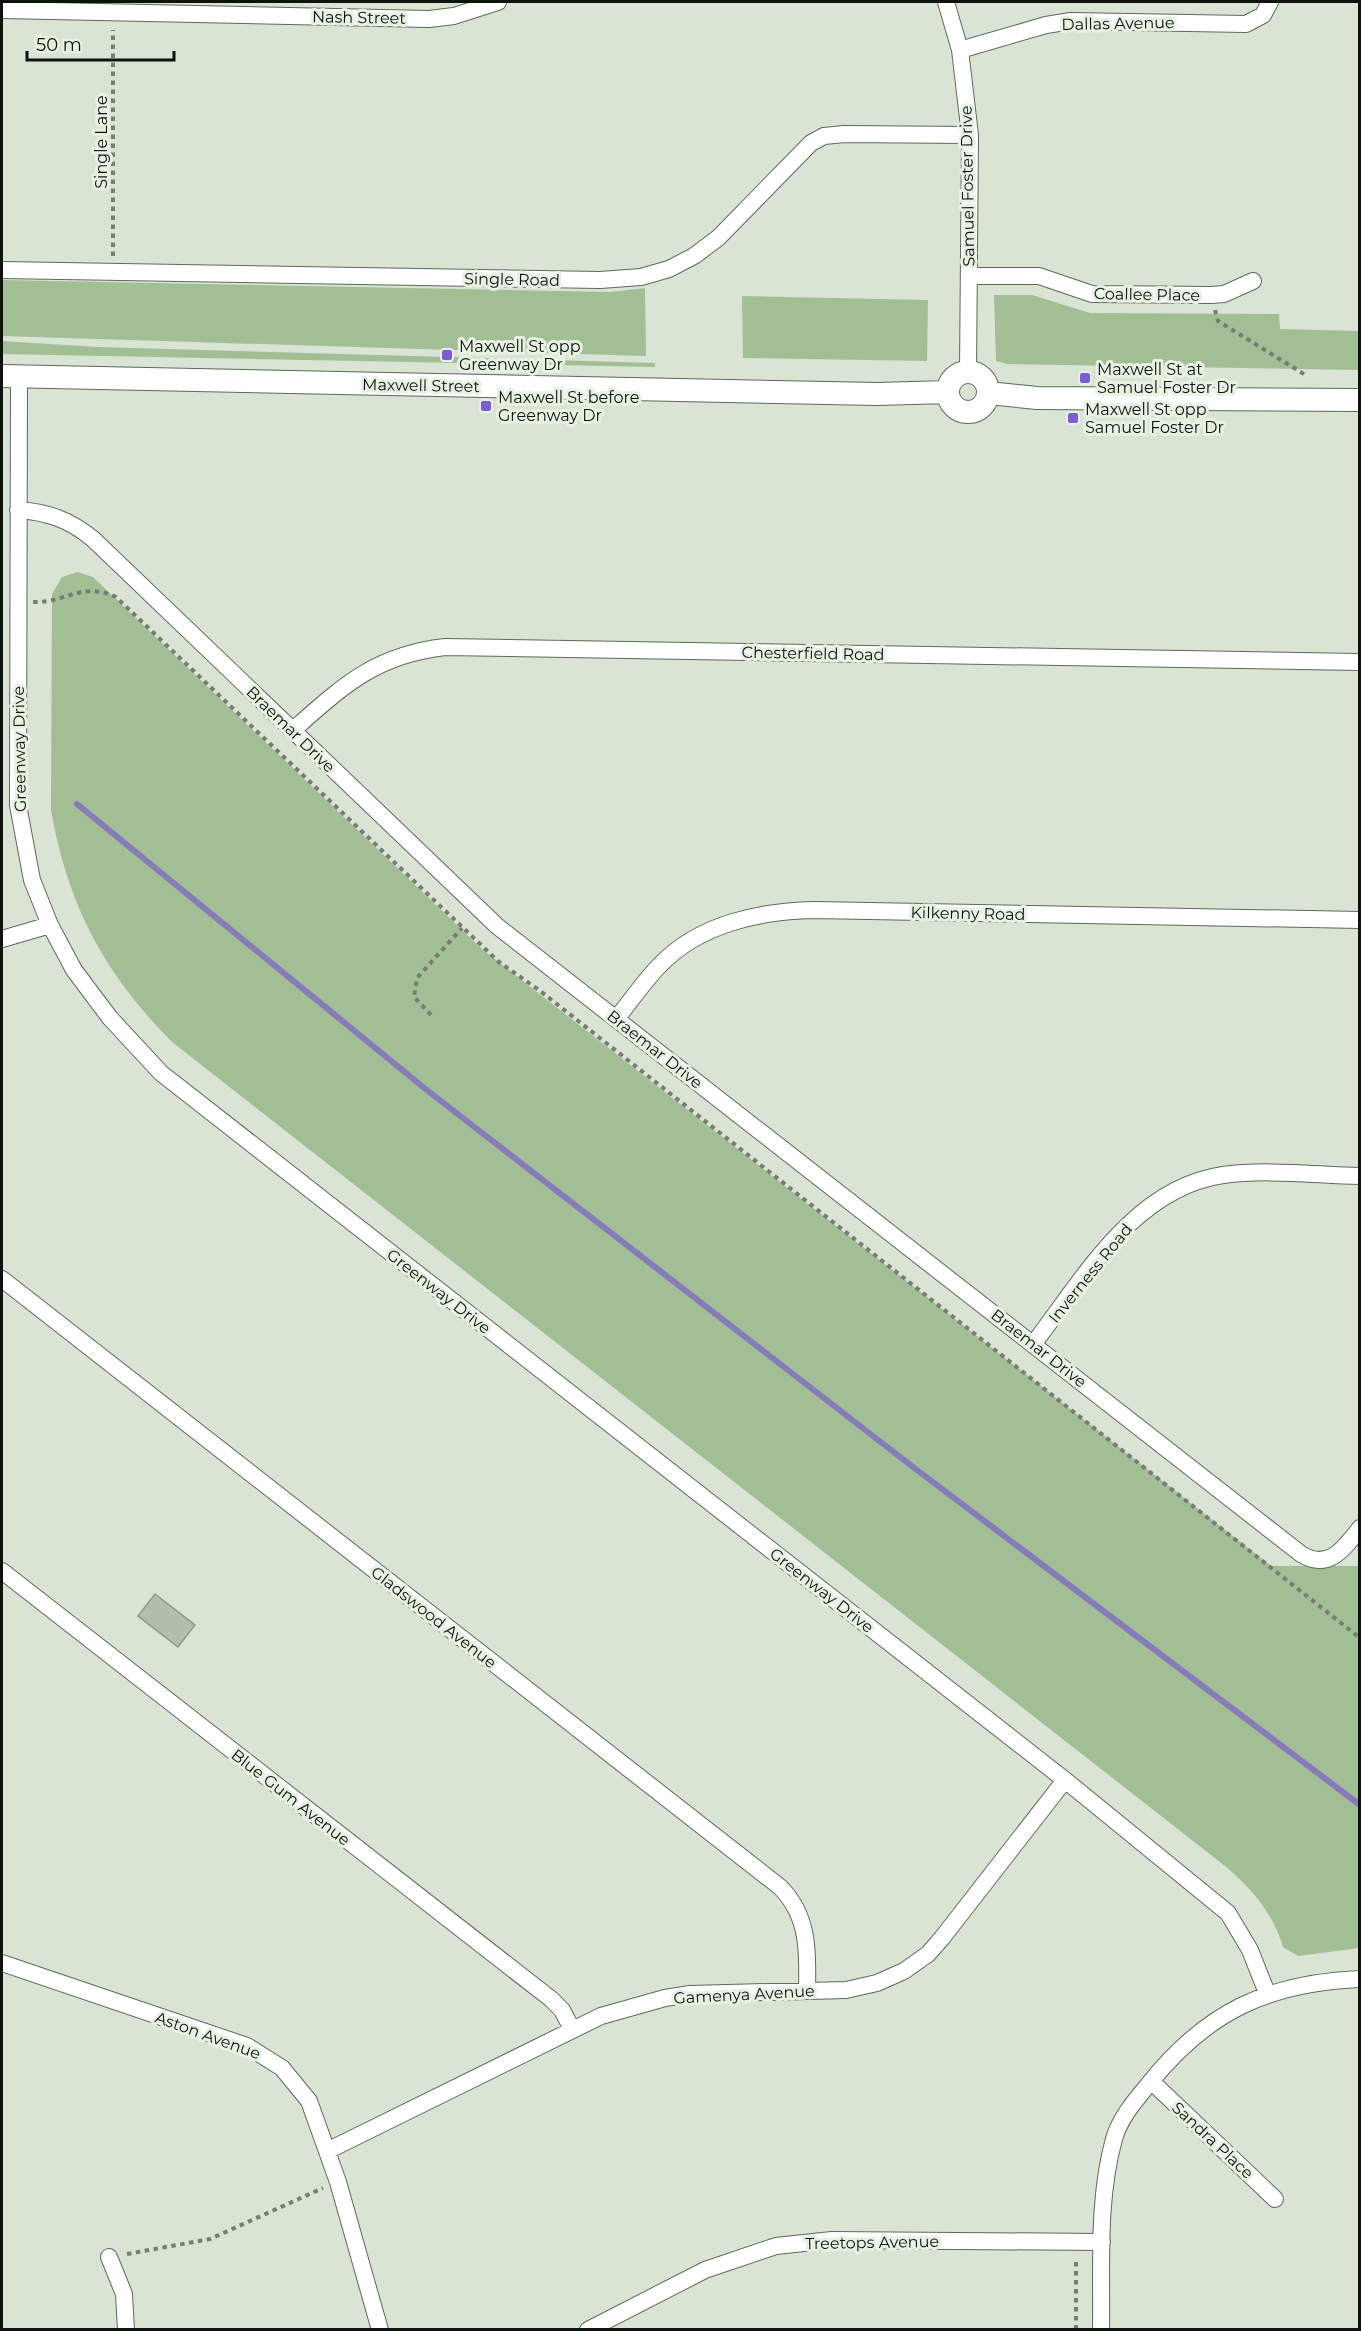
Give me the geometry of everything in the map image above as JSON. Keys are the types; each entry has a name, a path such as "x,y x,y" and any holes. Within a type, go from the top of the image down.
{"main road":[{"path":"968,372 980,376 988,393 983,405 971,411 964,411 953,405 948,392 952,381 968,372"},
{"name":"Maxwell Street","path":"10,376 866,394 948,392"},
{"path":"988,393 1037,398 1359,400"}],"street":[{"name":"Nash Street","path":"2,9 429,19 454,16 498,2"},
{"name":"Samuel Foster Drive","path":"946,2 960,51 970,135 968,372"},
{"name":"Dallas Avenue","path":"960,51 1046,25 1071,21 1251,23 1267,11 1270,2"},
{"name":"Single Road","path":"2,270 600,280 641,277 669,269 705,249 791,161 824,136 844,134 970,135"},
{"name":"Coallee Place","path":"969,276 1039,276 1092,294 1224,294 1253,281"},
{"name":"Greenway Drive","path":"10,376 18,510 18,805 32,880 50,925 74,970 95,999 160,1073 1065,1780 1228,1913 1250,1950 1267,1993"},
{"name":"Braemar Drive","path":"18,510 56,516 76,525 497,926 1034,1343 1301,1554 1323,1561 1340,1553 1359,1528"},
{"name":"Chesterfield Road","path":"293,730 364,671 409,652 445,647 1359,662"},
{"name":"Kilkenny Road","path":"616,1019 660,965 686,944 737,920 777,911 1359,920"},
{"path":"2,939 50,925"},
{"name":"Inverness Road","path":"1034,1343 1118,1234 1139,1214 1166,1196 1194,1183 1239,1173 1359,1176"},
{"name":"Gladswood Avenue","path":"2,1279 780,1887 794,1904 804,1926 808,1951 807,1990"},
{"name":"Blue Gum Avenue","path":"2,1571 551,1999 562,2010 572,2029"},
{"name":"Gamenya Avenue","path":"327,2151 601,2016 665,1998 714,1992 846,1990 877,1983 904,1971 928,1954 1065,1780"},
{"name":"Aston Avenue","path":"2,1963 260,2052 282,2068 309,2101 338,2182 380,2330"},
{"path":"1101,2330 1104,2190 1114,2138 1126,2112 1173,2055 1206,2026 1267,1993 1327,1980 1359,1979"},
{"name":"Sandra Place","path":"1151,2081 1275,2199"},
{"name":"Treetops Avenue","path":"588,2330 705,2270 776,2246 832,2240 1102,2242"},
{"path":"109,2257 124,2294 126,2330"}],"path":[{"name":"Single Lane","path":"113,12 113,272"},
{"path":"1211,295 1218,321 1307,376"},
{"path":"431,1015 414,997 415,981 462,928"},
{"path":"109,2257 210,2239 338,2182"},
{"path":"1076,2262 1076,2330"}],"green space":[{"path":"2,280 610,292 645,288 646,356 2,336"},
{"path":"994,295 1032,295 1090,313 1279,314 1280,329 1359,331 1359,370 1008,364 996,361"},
{"path":"742,296 928,300 927,361 743,358"},
{"path":"2,341 98,347 655,363 655,367 2,354"},
{"path":"78,572 93,577 482,949 1271,1566 1359,1566 1359,1948 1298,1956 1283,1947 1274,1923 1260,1902 1225,1866 172,1042 127,990 108,964 92,936 68,877 58,845 51,810 52,594 62,577"}],"building":[{"path":"155,1594 195,1625 178,1647 138,1616"}],"waterway":[{"path":"77,804 428,1091 913,1467 1360,1805"}],"place":[{"name":"Maxwell St opp Greenway Dr","path":"447,355"},
{"name":"Maxwell St at Samuel Foster Dr","path":"1085,378"},
{"name":"Maxwell St before Greenway Dr","path":"486,406"},
{"name":"Maxwell St opp Samuel Foster Dr","path":"1073,418"}]}
